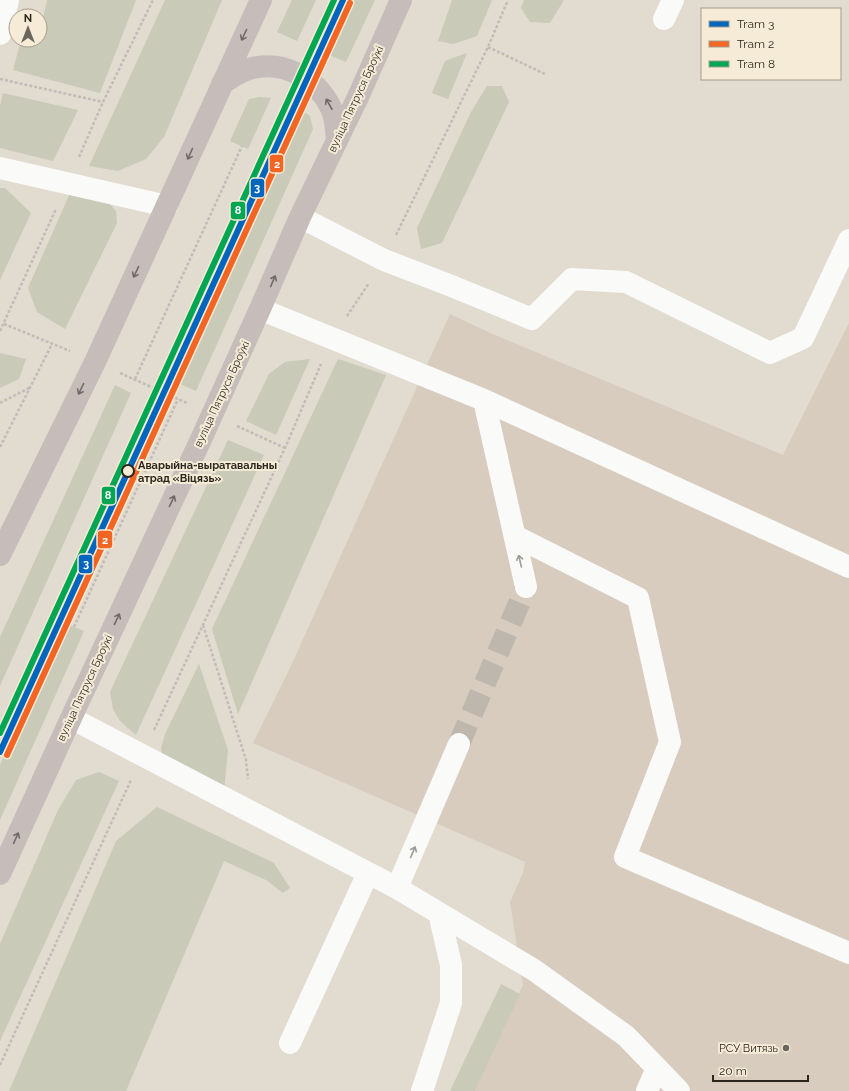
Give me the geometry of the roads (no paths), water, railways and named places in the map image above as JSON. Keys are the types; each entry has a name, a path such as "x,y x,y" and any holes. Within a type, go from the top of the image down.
{"main road":[{"path":"0,554 95,362 261,0"},
{"name":"вуліца Пятруся Броўкі","path":"0,874 70,718 212,414 300,217 337,141 401,0"},
{"path":"222,84 235,75 250,69 272,67 283,68 298,74 312,82 324,95 332,109 336,125 337,141"}],"lane":[{"path":"0,34 6,0"},
{"path":"0,168 167,206"},
{"path":"300,217 384,260 449,284 532,319 572,279 626,282 770,353 803,338 849,240"},
{"path":"260,309 484,400 849,567"},
{"path":"484,400 526,587"},
{"path":"515,536 638,598 670,742 625,857 849,953"},
{"path":"70,718 397,888 540,974 626,1036 679,1091"},
{"path":"397,888 459,744"},
{"path":"290,1043 368,873"},
{"path":"422,1091 451,1003 451,965 439,913"},
{"path":"647,1091 657,1068"}],"tunnel":[{"path":"459,744 526,587"}],"tram line":[{"name":"8","path":"0,733 334,0"},
{"name":"3","path":"0,752 343,0"},
{"name":"2","path":"7,755 350,3"}],"place":[{"name":"Аварыйна-выратавальны атрад «Віцязь»","path":"128,471"},
{"name":"РСУ Витязь","path":"786,1048"}]}
